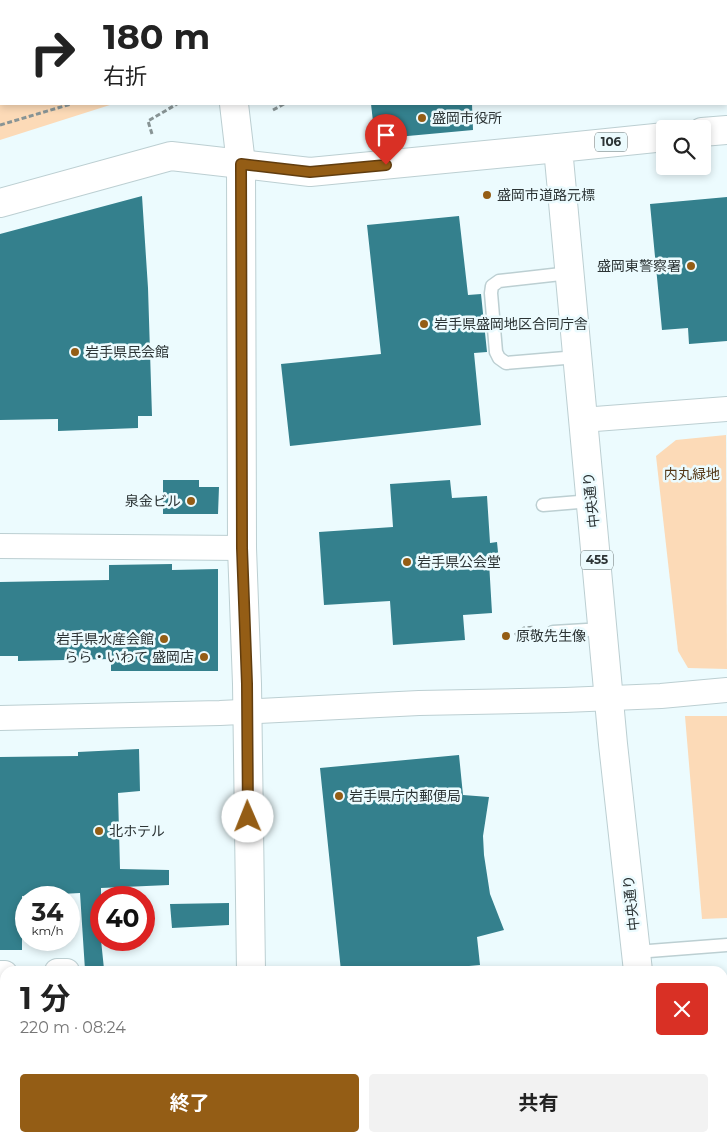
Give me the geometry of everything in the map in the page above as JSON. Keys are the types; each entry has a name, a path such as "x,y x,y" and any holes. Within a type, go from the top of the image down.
{"main road":[{"path":"234,105 241,164 242,548 247,711 251,966"},
{"path":"711,131 727,130"},
{"name":"106","path":"558,148 656,137"},
{"path":"0,204 171,156 310,172 558,148"},
{"name":"中央通り","path":"558,148 582,420 637,962"}],"street":[{"path":"582,420 727,409"},
{"path":"0,546 242,548"},
{"path":"0,718 609,698 727,690"}],"lane":[{"path":"570,274 499,281 492,286 490,293 496,352 506,363 577,357"},
{"path":"543,505 591,501"},
{"path":"553,632 603,629"},
{"path":"637,962 727,945"}],"path":[{"path":"0,125 68,105"},
{"path":"152,137 148,121 175,105"},
{"path":"273,110 282,105"},
{"path":"515,635 524,628 540,627"}],"green space":[{"path":"0,105 110,105 0,140"},
{"name":"内丸緑地","path":"726,435 727,669 688,668 678,651 656,456 676,440"},
{"path":"685,716 727,716 727,918 702,919"}],"building":[{"name":"盛岡市役所","path":"371,105 472,105 473,130 375,139"},
{"name":"岩手県民会館","path":"142,196 148,288 152,416 138,416 138,428 58,431 58,419 0,420 0,234"},
{"name":"盛岡東警察署","path":"727,197 727,341 689,344 688,328 662,330 650,204"},
{"name":"岩手県盛岡地区合同庁舎","path":"459,216 468,295 481,294 487,352 474,353 481,425 290,446 281,364 381,354 367,225"},
{"name":"泉金ビル","path":"163,480 199,480 199,487 219,487 218,514 163,514"},
{"name":"岩手県公会堂","path":"450,480 452,498 487,496 490,543 497,542 499,562 489,562 492,613 463,615 465,640 393,645 390,601 324,605 319,532 393,527 390,484"},
{"path":"172,564 172,570 218,569 218,671 111,671 111,659 18,661 18,656 0,656 0,582 109,580 109,565"},
{"path":"139,749 140,791 118,793 120,869 169,870 169,885 90,886 90,951 102,951 104,966 85,966 80,886 15,886 15,950 0,950 0,757 78,756 78,752"},
{"path":"459,755 463,795 489,797 483,836 484,855 490,894 504,930 477,937 480,965 340,966 320,768"},
{"path":"229,903 229,925 172,928 170,904"}],"place":[{"name":"盛岡市役所","path":"422,118"},
{"name":"盛岡市道路元標","path":"487,195"},
{"name":"盛岡東警察署","path":"691,266"},
{"name":"岩手県盛岡地区合同庁舎","path":"424,324"},
{"name":"岩手県民会館","path":"75,352"},
{"name":"泉金ビル","path":"191,501"},
{"name":"岩手県公会堂","path":"407,562"},
{"name":"原敬先生像","path":"506,636"},
{"name":"岩手県水産会館","path":"164,639"},
{"name":"らら・いわて 盛岡店","path":"204,657"},
{"name":"岩手県庁内郵便局","path":"339,796"},
{"name":"北ホテル","path":"99,831"}],"route":[{"path":"248,817 247,684 242,548 241,164 310,172 386,165"}]}
